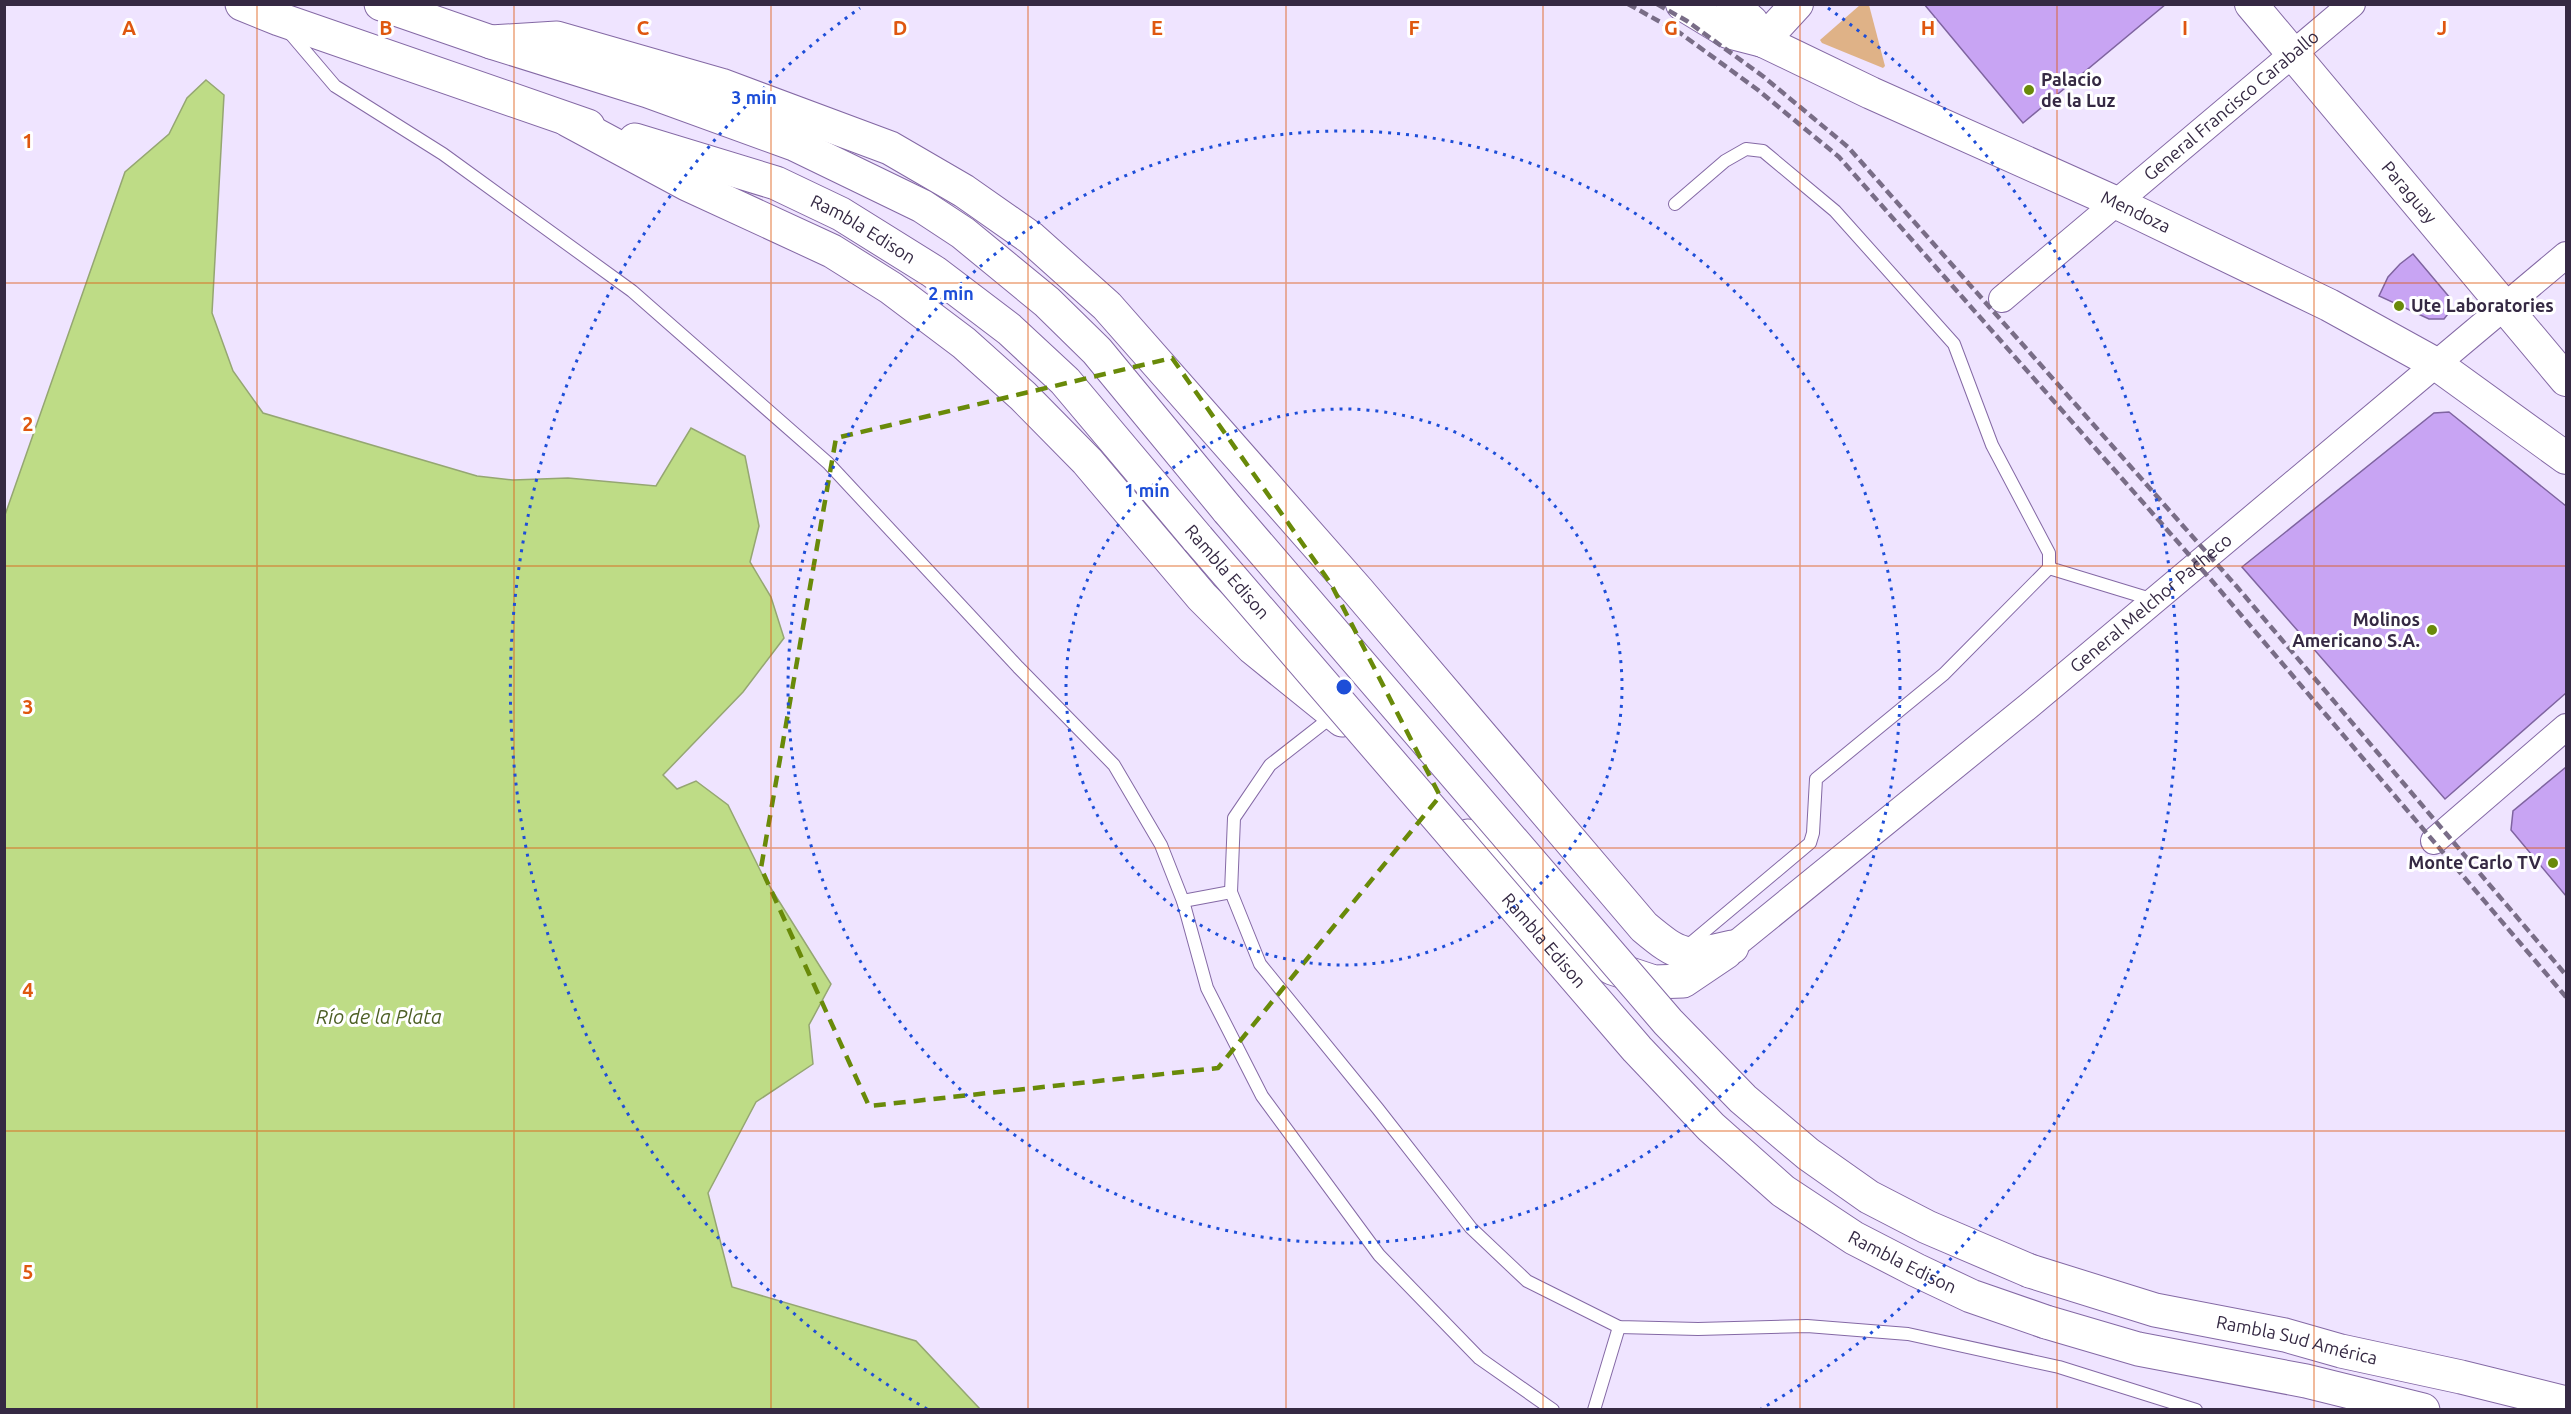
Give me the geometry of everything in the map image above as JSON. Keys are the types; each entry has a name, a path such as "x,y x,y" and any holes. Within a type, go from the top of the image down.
{"main road":[{"name":"Rambla Edison","path":"242,4 568,120 776,183 841,214 934,272 1009,329 1065,381 1637,1049 1711,1127 1783,1191 1854,1238 1971,1296 2046,1322"},
{"path":"381,4 491,42 557,38 721,85 890,148 964,191 1031,238 1107,306 1358,591 1644,927 1671,949 1696,955 1732,947"},
{"name":"Rambla Sud América","path":"491,42 648,91 794,144 922,206 963,233 1047,302 1097,351 1228,510 1668,1022 1743,1099 1808,1154 1869,1197 1927,1227 2030,1271 2155,1310 2285,1335 2341,1352 2461,1377 2566,1403"},
{"path":"568,120 687,184 832,251 891,288 964,343 1023,396 1087,461 1202,597 1246,641 1336,714 1612,968 1654,982 1683,981 1732,947"},
{"name":"Rambla Sud América","path":"2046,1322 2138,1349 2306,1381 2423,1410"}],"street":[{"name":"Mendoza","path":"1682,4 1728,32 1763,41 1871,93 2117,203 2329,305 2436,364 2566,458"},
{"path":"1732,4 1752,22 1763,41 1797,4"},
{"name":"Paraguay","path":"2251,4 2566,380"},
{"name":"General Francisco Caraballo","path":"2001,299 2352,4"},
{"name":"General Melchor Pacheco","path":"1732,947 2031,704 2566,255"},
{"path":"2434,841 2566,727"}],"lane":[{"path":"279,19 335,86 443,154 632,291 828,463 1018,667 1114,765 1161,845 1183,902 1207,988 1262,1096 1379,1255 1479,1358 1553,1410"},
{"path":"1675,204 1725,161 1746,149 1763,151 1836,211 1954,344 1992,445 2049,553 2049,568 1944,674 1816,779 1813,833 1810,843 1681,951"},
{"path":"2049,568 2155,600"},
{"path":"1336,714 1270,765 1234,818 1231,892 1260,964 1471,1228 1527,1281 1619,1327 1752,1329 1806,1326 1908,1334 2059,1367 2196,1410"},
{"path":"1183,902 1231,892"},
{"path":"1594,1410 1619,1327"}],"highlighted area":[{"path":"1172,358 1331,584 1440,796 1218,1068 869,1106 761,868 836,438"}],"shaded area":[{"path":"1860,5 1869,5 1885,66 1883,68 1822,43 1820,40"}],"water":[{"name":"Río de la Plata","path":"206,80 224,95 212,313 233,371 263,413 477,476 513,480 568,478 656,486 691,428 745,456 759,526 750,562 771,597 784,638 743,692 663,775 677,789 696,781 728,805 762,874 831,984 809,1025 813,1064 756,1102 708,1193 732,1287 916,1341 980,1409 5,1409 5,515 125,172 169,134 187,98"}],"building":[{"name":"Palacio de la Luz","path":"1924,4 2166,4 2023,123"},
{"path":"2413,254 2451,299 2451,310 2444,319 2429,319 2379,296 2388,277"},
{"name":"Molinos Americano S.A.","path":"2449,412 2566,506 2566,693 2445,799 2242,567 2434,413"},
{"name":"Monte Carlo TV","path":"2566,767 2566,896 2511,830 2513,811"}],"railway":[{"path":"1628,4 1680,33 1758,90 1839,157 2213,582 2566,997"},
{"path":"1657,4 1687,21 1764,77 1848,147 2238,588 2566,975"}],"place":[{"name":"Palacio de la Luz","path":"2029,90"},
{"name":"Ute Laboratories","path":"2399,306"},
{"name":"Molinos Americano S.A.","path":"2432,630"},
{"name":"Monte Carlo TV","path":"2553,863"}]}
